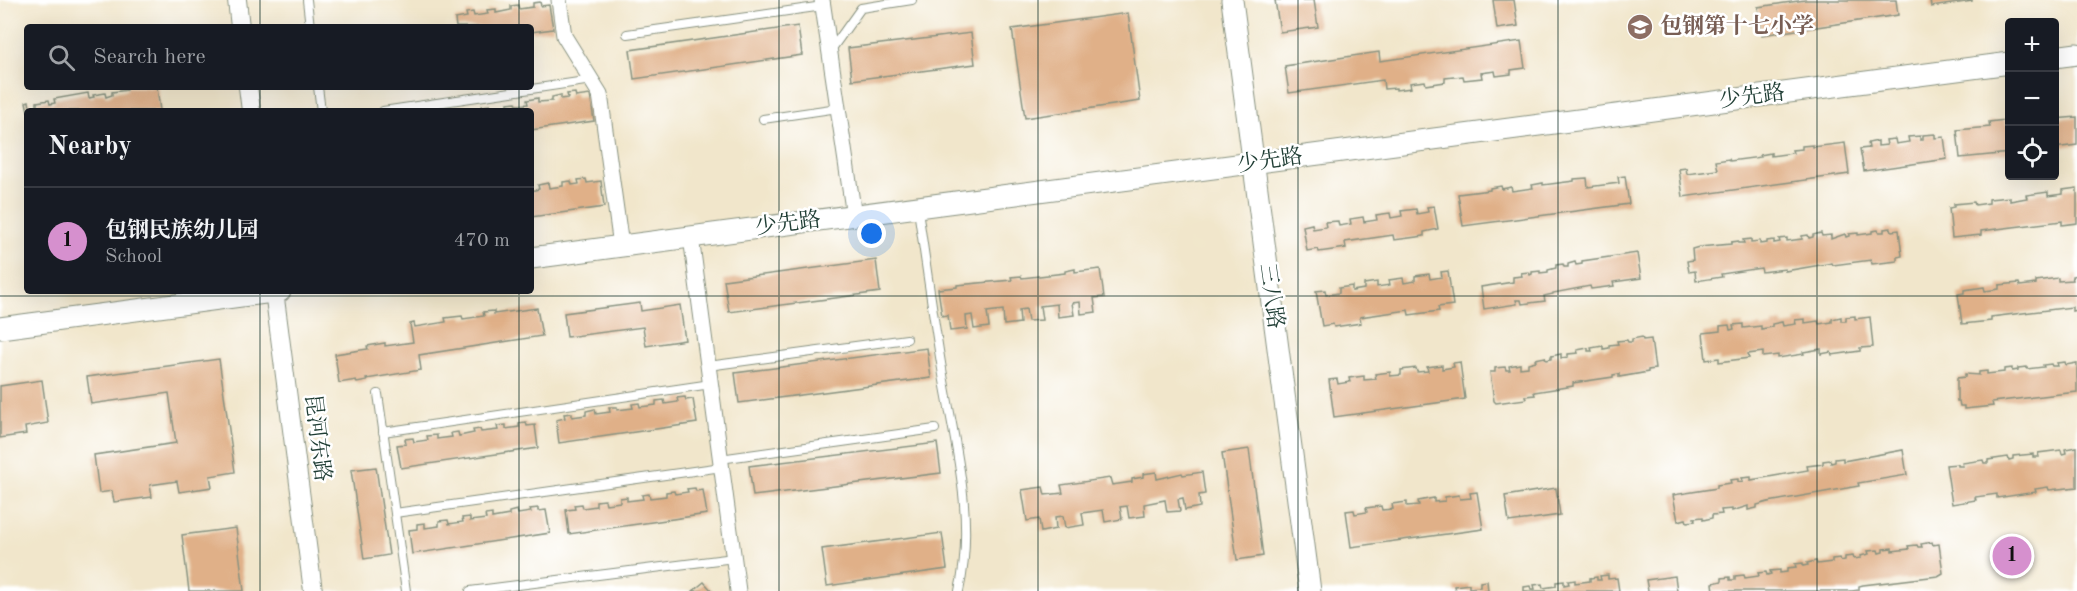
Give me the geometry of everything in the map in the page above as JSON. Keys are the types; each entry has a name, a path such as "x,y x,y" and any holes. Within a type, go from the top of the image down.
{"main road":[{"name":"三八路","path":"1232,0 1310,591"},
{"path":"2059,56 2077,54"},
{"name":"少先路","path":"534,258 2005,64"},
{"path":"0,328 252,294"}],"street":[{"path":"237,0 240,24"},
{"path":"559,0 564,36 593,80 602,102 621,246"},
{"path":"822,3 854,216"},
{"path":"248,90 251,108"},
{"path":"691,237 738,591"},
{"name":"昆河东路","path":"274,294 313,591"}],"lane":[{"path":"307,0 310,24"},
{"path":"830,53 861,9 912,0"},
{"path":"627,34 822,3"},
{"path":"534,89 593,80"},
{"path":"318,90 321,108"},
{"path":"403,108 525,90"},
{"path":"763,119 838,108"},
{"path":"918,207 941,366 965,504 965,551 959,591"},
{"path":"708,366 907,339"},
{"path":"383,432 711,384"},
{"path":"378,394 406,591"},
{"path":"395,513 935,429"},
{"path":"470,591 734,558"}],"building":[{"path":"1275,0 1314,0 1318,27 1280,32"},
{"path":"1493,0 1514,0 1518,26 1497,29"},
{"path":"1805,0 1896,0 1898,15 1762,35 1758,7"},
{"path":"1930,0 1972,0 1972,1 1931,7"},
{"path":"540,2 541,6 549,5 553,29 534,32 534,24 456,24 455,19 467,17 466,13 473,12 474,16 488,14 487,10 496,9 496,13 511,10 511,6 518,5 519,9 533,7 533,3"},
{"path":"1128,13 1140,101 1025,118 1012,29"},
{"path":"798,26 802,55 634,79 630,50"},
{"path":"971,33 975,64 852,80 848,48"},
{"path":"1521,41 1525,68 1511,70 1511,74 1496,76 1495,71 1481,73 1482,78 1464,80 1463,76 1445,78 1445,82 1426,85 1425,81 1410,83 1411,88 1396,90 1396,88 1384,89 1383,80 1289,93 1285,66 1379,52 1380,61"},
{"path":"157,90 160,108 30,108 37,107 37,102 49,100 50,104 55,103 54,99 88,93 89,98 105,93 106,97 112,95 112,92"},
{"path":"575,93 576,97 590,95 594,121 534,130 534,108 500,108 508,107 508,103 528,104 527,100 538,98 538,102 552,101 552,97 561,95 561,99 568,98 567,94"},
{"path":"2077,117 2077,145 2059,147 2059,119"},
{"path":"2005,120 2005,154 1960,158 1957,130 1990,127 1989,122"},
{"path":"1935,134 1935,138 1944,137 1947,159 1864,171 1860,149 1869,148 1868,143 1878,141 1878,146 1887,145 1886,140 1895,139 1896,144 1909,142 1908,137 1920,136 1920,140 1923,140 1923,135"},
{"path":"1845,143 1849,174 1683,197 1679,169 1686,168 1687,174 1718,170 1716,161 1761,157 1760,155 1771,153 1771,156 1793,153 1792,150 1802,149 1802,146"},
{"path":"1625,176 1629,204 1463,226 1458,194 1490,190 1490,188 1501,186 1502,189 1511,187 1512,191 1533,188 1532,185 1543,183 1543,185 1587,178 1588,187 1619,183 1618,177"},
{"path":"586,179 587,183 601,181 604,207 534,217 534,190 539,189 538,185 548,183 549,188 563,186 563,182 571,181 572,185 579,184 578,180"},
{"path":"2077,188 2077,223 2062,225 2062,221 1981,231 1981,235 1952,238 1949,208 1954,207 1954,204 1974,202 1975,205 1989,203 1989,199 2010,197 2010,201 2027,198 2026,195 2048,192 2048,196 2063,194 2063,190"},
{"path":"1434,206 1438,229 1424,232 1424,236 1394,240 1393,235 1345,242 1346,248 1319,252 1318,249 1307,251 1303,226 1312,224 1313,229 1326,227 1325,222 1338,221 1339,226 1351,224 1350,219 1363,217 1364,222 1377,220 1376,215 1390,213 1391,218 1402,216 1401,211 1416,209 1417,214 1428,212 1427,207"},
{"path":"1891,228 1892,231 1899,230 1902,256 1897,257 1897,261 1872,264 1871,260 1833,265 1832,263 1785,271 1785,269 1762,272 1761,268 1721,274 1722,277 1696,281 1695,271 1689,272 1687,261 1693,260 1692,249 1699,247 1731,244 1731,242 1738,241 1738,243 1744,243 1743,240 1751,239 1751,242 1760,241 1760,244 1774,240 1774,243 1780,242 1779,239 1787,238 1787,241 1802,239 1802,236 1808,235 1809,238 1821,233 1822,236 1831,235 1831,239 1845,234 1846,237 1849,234 1858,233 1858,235 1878,230 1884,232 1884,229"},
{"path":"1637,253 1641,278 1613,282 1614,286 1591,289 1590,286 1553,293 1544,296 1545,301 1522,304 1521,300 1516,300 1517,304 1484,309 1481,287 1513,282 1513,277 1522,276 1521,273 1529,272 1530,275 1532,272 1548,272 1556,268 1556,265 1563,264 1564,267 1568,267 1568,264 1575,262 1576,265 1582,264 1582,261"},
{"path":"876,260 880,292 729,312 724,280"},
{"path":"1075,269 1075,272 1100,269 1104,297 1094,298 1096,312 1081,314 1080,302 1072,303 1074,315 1058,317 1057,304 1040,306 1042,320 1028,321 1026,309 1019,310 1020,323 1004,325 1003,310 987,312 989,327 974,329 972,315 966,316 967,329 950,331 948,315 942,316 938,289 1012,280 1011,277 1021,276 1022,278 1065,273 1065,271"},
{"path":"1448,271 1453,305 1438,307 1439,311 1409,315 1408,310 1360,317 1361,323 1334,327 1333,324 1322,326 1316,291 1325,290 1326,295 1339,293 1339,288 1352,286 1352,291 1364,289 1364,284 1377,282 1377,287 1390,285 1389,280 1403,278 1404,283 1415,281 1415,276 1429,274 1430,279 1442,277 1441,272"},
{"path":"2077,275 2077,310 2072,311 2072,307 1991,317 1991,321 1962,324 1958,294 1964,293 1964,290 1984,287 1985,291 1999,289 1999,285 2019,283 2020,286 2058,278 2058,281 2073,280 2072,276"},
{"path":"640,303 641,311 680,305 685,340 646,346 643,327 567,337 564,313"},
{"path":"537,308 542,336 419,355 421,370 366,379 367,381 357,383 356,380 339,383 335,354 368,349 367,346 385,343 385,346 413,342 410,324 414,323 415,327 446,322 445,318 462,316 463,319 484,316 483,312 494,311 494,314"},
{"path":"1855,316 1855,319 1870,317 1873,347 1832,355 1831,352 1821,354 1821,349 1778,358 1778,355 1763,357 1763,352 1748,354 1749,358 1719,362 1719,358 1706,360 1703,333 1720,331 1720,326 1729,325 1730,330 1734,329 1733,325 1743,324 1743,328 1761,326 1761,329 1782,322 1783,326 1796,324 1795,320 1805,319 1805,323 1818,321 1819,324 1832,322 1832,319 1841,317 1841,321 1846,321 1846,317"},
{"path":"1642,337 1643,340 1651,339 1655,369 1619,377 1619,374 1613,375 1613,377 1573,383 1573,386 1534,392 1535,395 1525,396 1526,399 1496,403 1494,401 1490,372 1495,372 1495,368 1505,367 1506,370 1510,370 1509,366 1520,364 1520,368 1528,367 1528,363 1536,361 1535,359 1545,357 1546,360 1551,359 1551,356 1561,354 1561,358 1568,357 1568,354 1578,353 1577,350 1588,348 1588,351 1592,351 1591,348 1603,346 1603,349 1609,348 1609,345 1618,344 1617,341 1632,342 1632,339"},
{"path":"927,348 931,378 739,403 735,373"},
{"path":"219,359 235,472 210,476 212,487 179,492 177,481 150,485 152,497 114,502 112,491 99,493 94,455 176,443 169,393 91,404 87,377"},
{"path":"1460,362 1465,399 1334,417 1329,380 1337,379 1338,384 1350,382 1349,378 1364,376 1364,380 1376,379 1375,374 1390,372 1390,376 1401,375 1401,370 1416,368 1417,372 1428,371 1427,367 1442,365 1442,369 1454,367 1453,363"},
{"path":"2065,362 2066,365 2077,363 2077,392 1992,402 1993,406 1964,409 1964,406 1960,406 1957,401 1957,378 1965,377 1965,374 1979,375 1979,372 1987,371 1987,374 2004,372 2004,369 2012,368 2012,371 2018,368 2044,367 2043,365 2051,364 2058,366 2057,363"},
{"path":"42,380 48,423 25,427 26,434 0,438 0,386"},
{"path":"685,397 686,400 693,399 697,423 559,443 556,420 565,418 564,414 572,413 572,417 586,415 586,411 595,409 596,414 610,412 609,407 617,407 617,410 633,408 632,404 639,403 640,407 656,405 656,401 664,400 665,404 678,402 677,398"},
{"path":"526,422 527,426 535,425 538,448 401,468 397,445 406,444 405,439 413,438 414,442 428,440 427,436 437,435 437,439 452,437 451,433 458,432 459,436 474,433 473,430 480,429 481,432 498,430 497,426 506,425 506,429 519,427 519,423"},
{"path":"937,443 941,473 753,496 749,466"},
{"path":"2077,447 2077,487 2049,490 2048,487 2035,489 2036,492 1997,498 1997,494 1975,497 1976,500 1952,504 1946,465 1963,466 1962,463 1983,460 1984,463 1988,463 1988,460 2008,457 2009,460 2013,459 2013,456 2033,454 2033,457 2039,457 2038,453 2061,450 2062,454 2066,453 2065,449"},
{"path":"1249,449 1263,556 1237,560 1222,453"},
{"path":"1903,450 1907,475 1768,502 1748,510 1748,506 1732,511 1732,509 1721,510 1722,514 1712,515 1712,518 1703,520 1703,517 1694,518 1695,521 1687,522 1686,519 1678,521 1673,495 1717,488 1717,485 1731,483 1730,480 1738,479 1738,482 1743,481 1742,478 1751,477 1751,480 1808,470 1807,466 1823,464 1823,461 1830,460 1831,463 1835,462 1835,459 1843,458 1843,461"},
{"path":"376,467 389,555 364,559 351,470"},
{"path":"1156,472 1157,479 1182,473 1183,475 1202,472 1205,494 1199,495 1200,507 1185,510 1183,498 1178,499 1180,511 1167,512 1165,500 1144,504 1145,516 1129,518 1127,506 1120,507 1122,519 1105,522 1103,510 1082,513 1084,525 1065,528 1063,516 1055,517 1056,529 1041,532 1039,519 1027,521 1022,490 1043,487 1045,495 1063,493 1061,485 1110,478 1112,485 1132,482 1132,479 1143,477 1143,474"},
{"path":"695,488 696,491 703,490 707,514 569,534 566,510 575,509 574,505 582,504 583,508 596,506 596,501 605,500 606,504 620,502 620,498 627,497 627,501 643,499 642,495 649,494 650,498 666,496 666,492 674,491 675,494 688,492 687,489"},
{"path":"1556,488 1560,515 1509,522 1505,496"},
{"path":"1477,492 1483,529 1351,547 1346,511 1354,510 1355,514 1367,512 1366,508 1381,506 1382,510 1393,509 1392,504 1407,502 1407,506 1419,505 1418,501 1434,498 1434,502 1445,501 1445,497 1459,495 1460,499 1471,498 1470,493"},
{"path":"538,508 538,511 546,510 550,533 412,554 409,530 417,529 417,524 425,523 425,528 439,526 439,521 448,520 449,524 463,522 462,518 470,517 470,521 486,519 485,515 492,514 492,518 509,515 509,512 517,510 518,514 531,512 530,509"},
{"path":"236,528 244,591 189,591 182,535"},
{"path":"942,533 947,569 827,586 822,549"},
{"path":"1932,542 1933,545 1939,544 1943,573 1938,576 1863,585 1859,586 1859,590 1852,591 1714,591 1713,583 1722,581 1722,578 1730,577 1730,580 1735,580 1735,576 1744,575 1745,578 1759,576 1758,573 1771,574 1770,571 1787,572 1787,568 1796,567 1795,564 1803,563 1803,566 1816,561 1817,564 1832,562 1832,559 1840,558 1841,561 1845,560 1845,557 1853,556 1854,559 1861,558 1860,556 1869,554 1868,551 1878,550 1879,553 1883,552 1883,549 1892,548 1892,551 1909,549 1908,546 1922,547 1921,544"},
{"path":"1608,575 1608,579 1617,578 1619,591 1524,591 1524,587 1530,586 1531,589 1535,589 1534,585 1542,584 1543,588 1556,586 1556,582 1564,581 1564,585 1569,584 1568,581 1575,580 1575,583 1590,581 1590,578 1597,577 1597,580 1601,580 1600,576"},
{"path":"1675,576 1677,591 1648,591 1646,580"},
{"path":"1487,581 1488,591 1455,591 1454,586 1469,584 1469,588 1480,587 1480,582"},
{"path":"704,582 712,591 693,591"}],"place":[{"name":"包钢第十七小学","path":"1640,27"},
{"name":"包钢民族幼儿园","path":"2012,556"}]}
